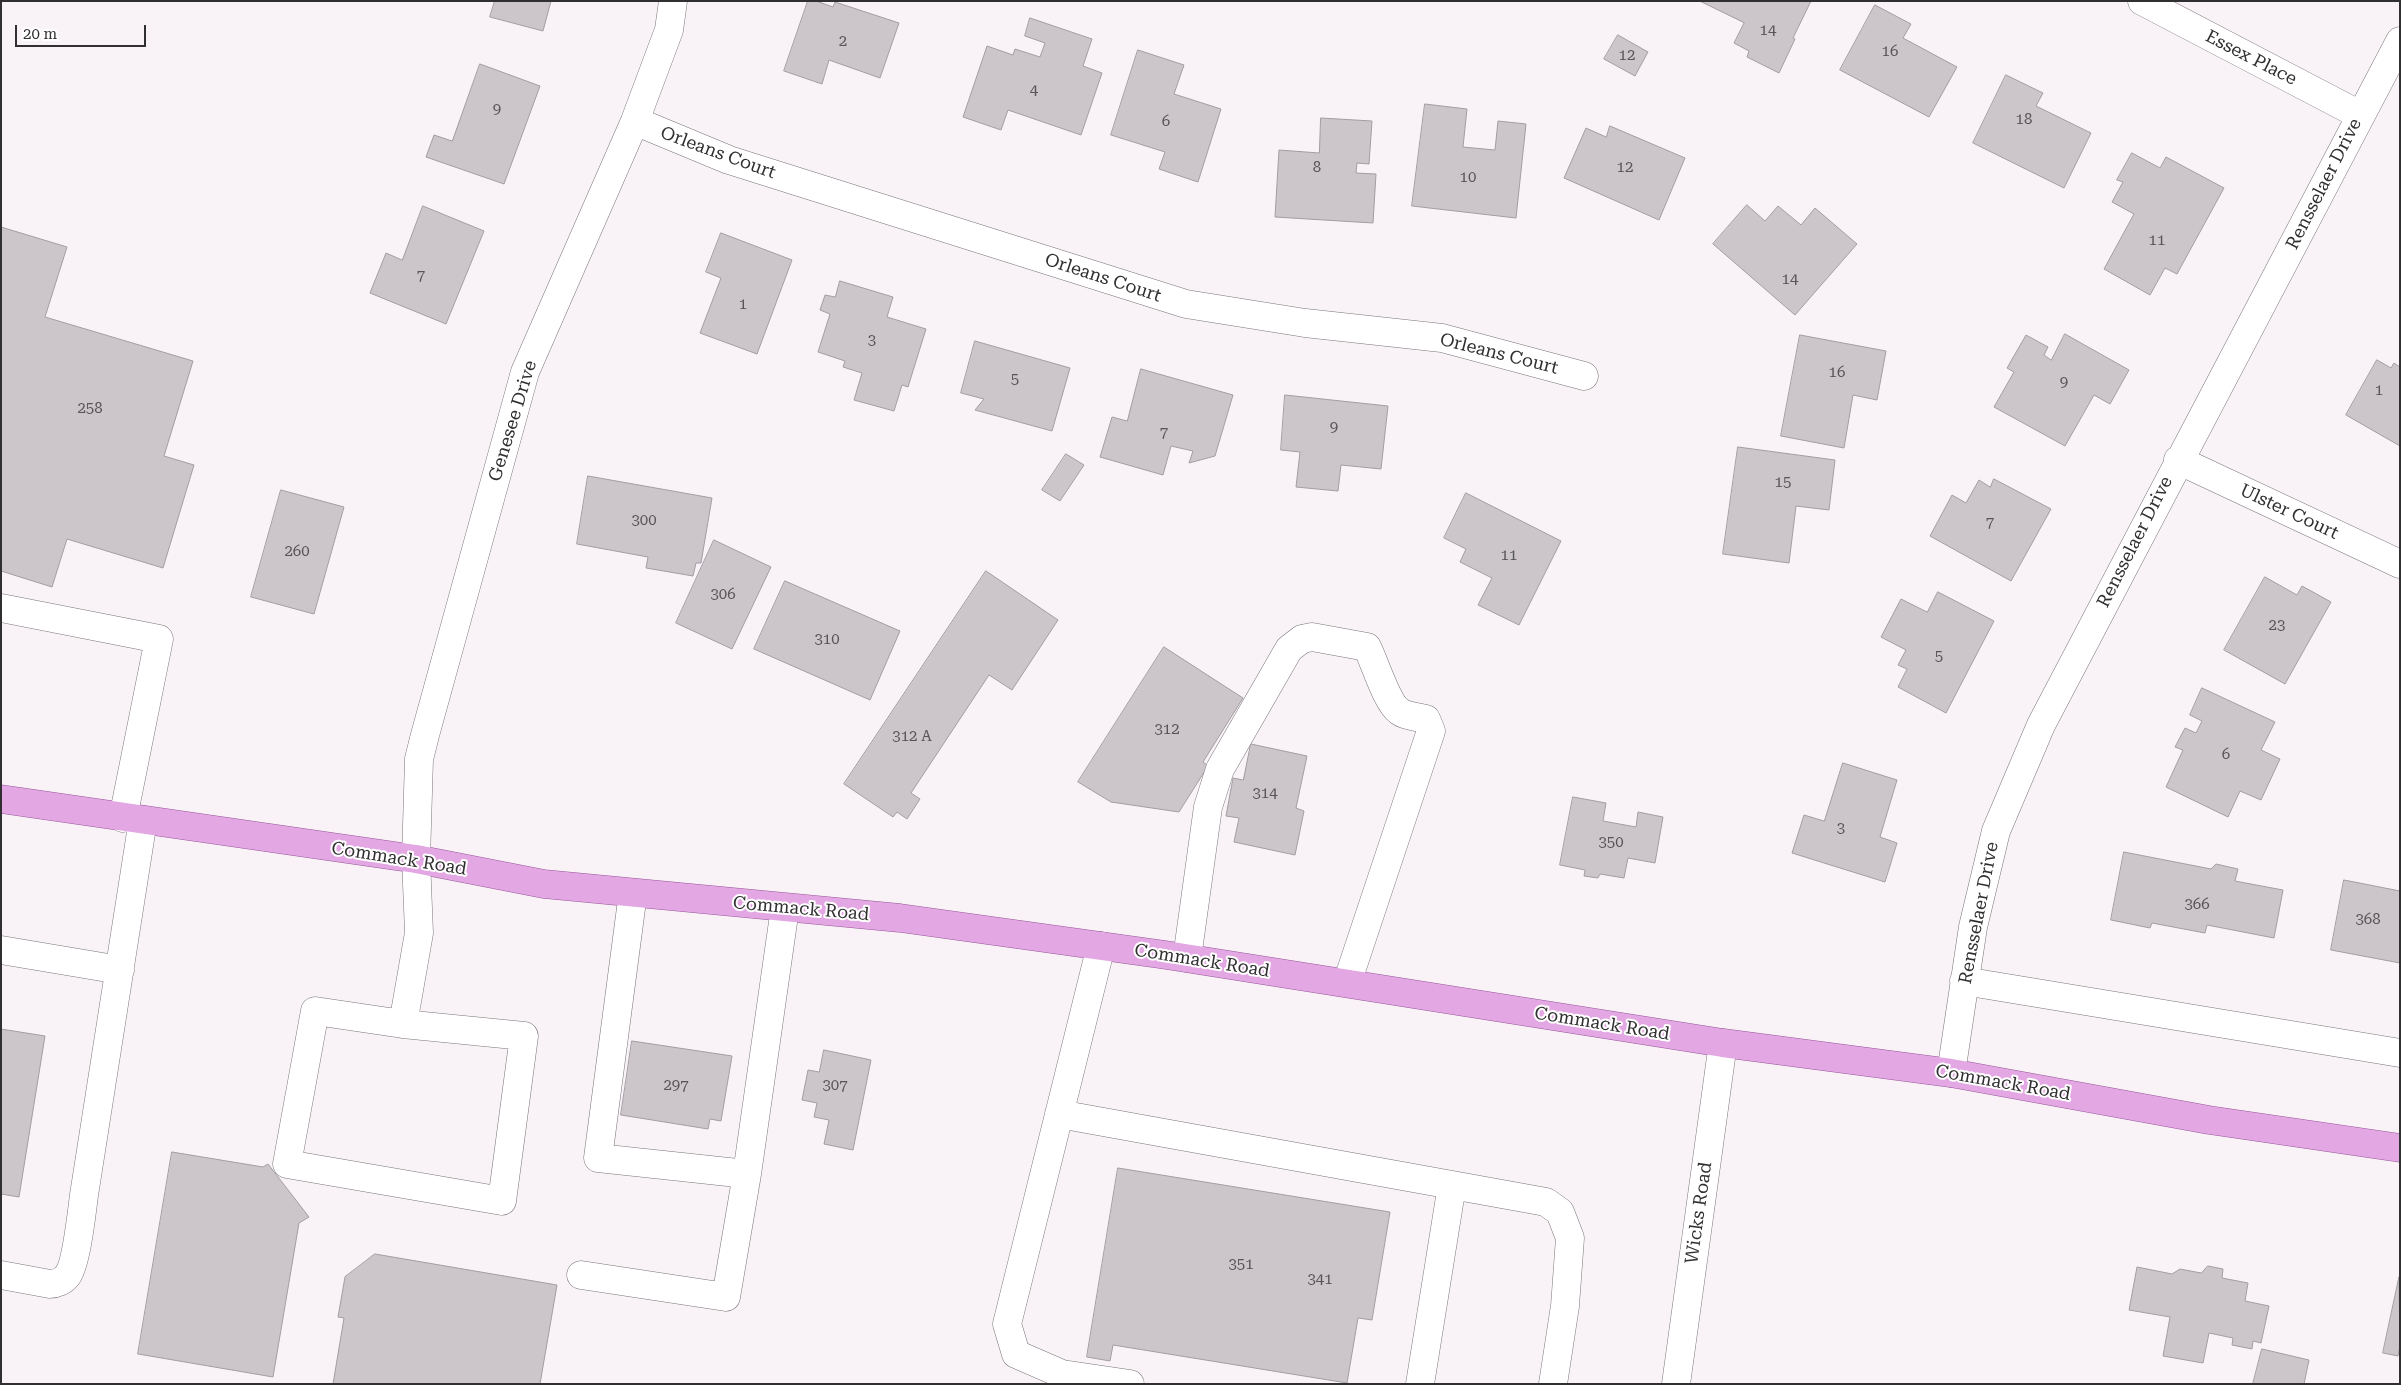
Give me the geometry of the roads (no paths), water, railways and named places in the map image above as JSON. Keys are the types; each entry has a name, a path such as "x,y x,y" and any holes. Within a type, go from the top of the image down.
{"main road":[{"name":"Commack Road","path":"1,799 416,859 544,884 900,918 1188,958 1723,1043 1951,1073 2203,1119 2400,1148"}],"street":[{"name":"Genesee Drive","path":"403,1024 420,933 416,859 419,759 525,372 635,122 669,30 674,1"},
{"name":"Essex Place","path":"2142,1 2360,115"},
{"name":"Rensselaer Drive","path":"1951,1073 1973,927 1996,831 2041,725 2178,460 2400,41"},
{"name":"Orleans Court","path":"635,122 729,160 1186,304 1305,323 1442,338 1584,376"},
{"name":"Ulster Court","path":"2178,460 2400,564"},
{"path":"1,608 159,639 133,819 120,970 110,1019 74,1254 68,1275 56,1284 1,1275"},
{"path":"1188,958 1208,807 1220,769 1289,649 1302,639 1312,637 1367,647 1376,664 1386,694 1399,711 1426,719 1431,731 1347,983"},
{"path":"633,893 598,1158 747,1174"},
{"path":"581,1275 726,1297 747,1174 785,908"},
{"path":"1101,946 1007,1324 1016,1354 1062,1374 1130,1384"},
{"path":"1,950 120,970"},
{"path":"1964,981 2400,1053"},
{"path":"315,1011 403,1024 524,1036 502,1201 287,1164 315,1011"},
{"name":"Wicks Road","path":"1676,1384 1723,1043"},
{"path":"1059,1114 1546,1202 1560,1212 1570,1238 1566,1306 1553,1384"},
{"path":"1420,1384 1452,1185"}]}
